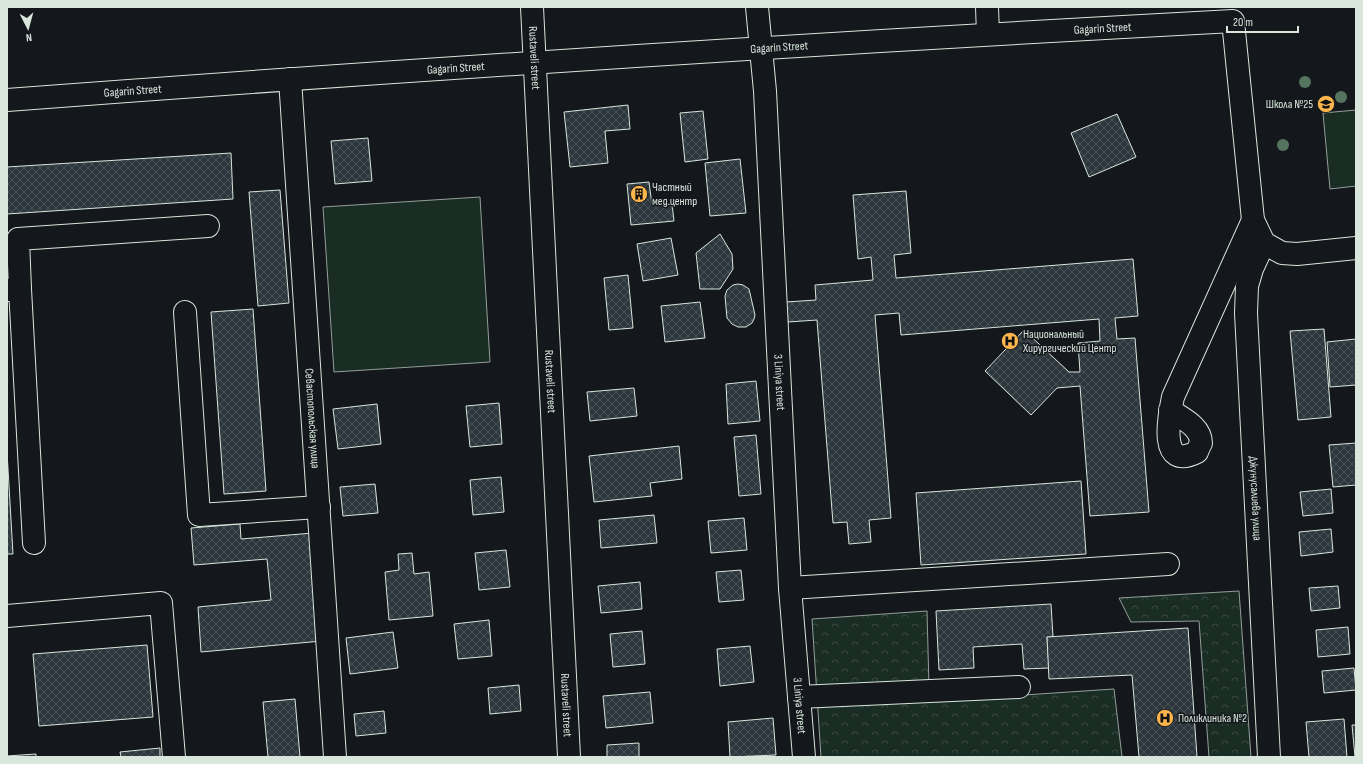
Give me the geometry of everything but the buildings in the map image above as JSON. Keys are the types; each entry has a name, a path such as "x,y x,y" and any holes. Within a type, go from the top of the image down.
{"street":[{"name":"Rustaveli street","path":"532,7 569,757"},
{"name":"3 Liniya street","path":"756,7 765,90 790,588 804,757"},
{"path":"987,7 988,34"},
{"name":"Gagarin Street","path":"7,100 535,62 988,34 1234,14 1253,220 1264,243"},
{"name":"Севастопольская улица","path":"290,79 335,757"},
{"path":"1170,410 1173,397 1253,220"},
{"path":"34,543 14,289 18,239 208,226"},
{"path":"1264,243 1282,253 1297,254 1356,248"},
{"name":"Джунусалиева улица","path":"1264,243 1252,270 1247,286 1246,312 1269,757"},
{"path":"185,312 199,514 318,507"},
{"path":"790,588 1168,564"},
{"path":"7,616 161,603 174,757"},
{"path":"799,697 1019,687"}],"green space":[{"path":"1356,110 1356,186 1330,189 1323,113"},
{"path":"480,197 490,362 334,372 323,207"},
{"path":"1239,591 1251,757 1209,757 1199,621 1131,622 1119,598"},
{"path":"927,611 929,687 994,697 1114,689 1122,757 821,757 812,619"}],"place":[{"name":"Школа №25","path":"1326,104"},
{"name":"Частный мед.центр","path":"639,194"},
{"name":"Национальный Хирургический Центр","path":"1010,341"},
{"name":"Поликлиника №2","path":"1165,718"}]}
